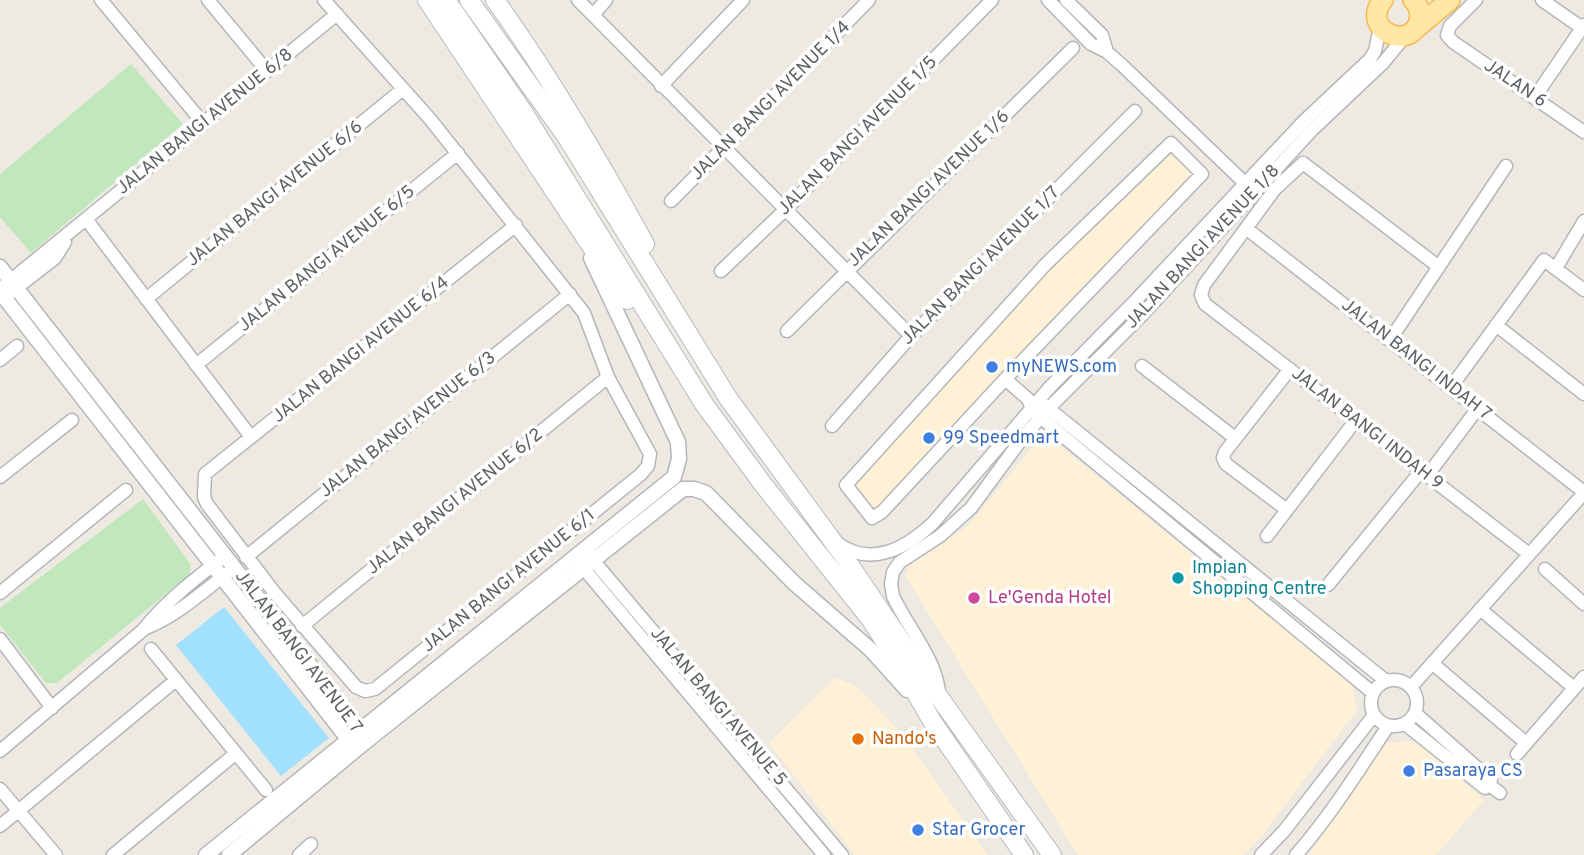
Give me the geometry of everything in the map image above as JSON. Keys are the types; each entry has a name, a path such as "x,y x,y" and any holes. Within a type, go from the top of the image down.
{"main road":[{"path":"427,0 641,319 762,483 871,620 932,721 1024,855"},
{"path":"446,0 524,113 704,404"},
{"path":"469,0 566,136 727,398 830,536 939,697 1052,855"},
{"path":"495,0 614,184 727,398"},
{"path":"1409,34 1418,23 1420,14 1413,0"},
{"path":"1377,9 1391,36 1409,34 1450,0"}],"street":[{"path":"101,0 203,123"},
{"path":"208,0 267,71"},
{"path":"324,0 458,153 570,294 584,313 608,377"},
{"path":"578,0 911,336"},
{"path":"593,16 606,0"},
{"path":"661,86 743,0"},
{"name":"JALAN BANGI AVENUE 1/4","path":"671,201 869,0"},
{"name":"JALAN BANGI AVENUE 1/5","path":"721,271 785,210 992,0"},
{"path":"1048,0 1091,44 1107,52 1250,187"},
{"path":"1066,0 1102,35 1107,52"},
{"name":"JALAN 6","path":"1476,0 1450,26 1447,35 1452,42 1584,132"},
{"path":"1535,97 1583,26 1542,0"},
{"name":"JALAN BANGI AVENUE 1/8","path":"1250,187 1304,121 1370,59 1375,51 1377,9"},
{"name":"JALAN BANGI AVENUE 6/8","path":"6,289 72,230 337,14"},
{"name":"JALAN BANGI AVENUE 1/8","path":"830,536 847,550 870,555 885,554 917,538 954,502 1038,407 1250,187 1383,62 1409,34"},
{"name":"JALAN BANGI AVENUE 1/6","path":"787,331 1073,48"},
{"name":"JALAN BANGI AVENUE 6/6","path":"146,299 403,89"},
{"name":"JALAN BANGI AVENUE 1/7","path":"832,426 911,336 1135,111"},
{"path":"1171,143 1202,174 1005,379 882,512 872,518 846,485 1045,265 1171,143"},
{"name":"JALAN BANGI AVENUE 6/5","path":"196,365 458,153"},
{"path":"1247,229 1275,189 1303,163 1440,267"},
{"path":"1390,340 1506,166"},
{"path":"566,210 674,432 680,452 674,477 584,559"},
{"path":"86,219 251,437"},
{"path":"1556,268 1584,221"},
{"name":"JALAN BANGI AVENUE 6/4","path":"246,557 207,504 204,497 205,474 516,225"},
{"name":"JALAN BANGI INDAH 9","path":"1247,229 1204,285 1201,295 1205,304 1529,554"},
{"name":"JALAN BANGI INDAH 7","path":"1247,229 1478,408 1583,497"},
{"path":"1451,387 1544,260 1584,290"},
{"name":"JALAN BANGI AVENUE 7","path":"0,267 6,289 218,571 348,738 362,736 230,562 6,289"},
{"name":"JALAN BANGI AVENUE 6/3","path":"246,557 570,294"},
{"path":"1496,325 1584,394"},
{"path":"0,360 17,346"},
{"path":"1142,366 1235,438"},
{"path":"1287,510 1226,464 1223,458 1235,438 1290,369"},
{"name":"JALAN BANGI AVENUE 6/1","path":"302,626 356,687 365,691 375,689 640,475 648,466 650,454 608,377"},
{"name":"JALAN BANGI AVENUE 6/2","path":"302,626 608,377"},
{"path":"1005,379 1373,692"},
{"path":"1038,407 1386,681"},
{"name":"JALAN BANGI AVENUE 1/8","path":"939,697 940,687 934,671 893,596 893,572 900,562 940,536 971,508 1038,407"},
{"path":"1328,585 1478,408"},
{"path":"0,477 72,420"},
{"path":"1267,536 1356,420"},
{"path":"229,855 362,736 584,559 682,489 706,493 794,583 880,659 932,721"},
{"path":"0,593 127,491"},
{"path":"1411,687 1583,497"},
{"path":"246,557 302,626"},
{"name":"JALAN BANGI AVENUE 5","path":"584,559 824,855"},
{"name":"JALAN BANGI AVENUE 5","path":"584,559 842,855"},
{"path":"0,751 143,629 161,622 189,604 218,571 230,562"},
{"path":"1545,569 1584,604"},
{"path":"1480,609 1574,688"},
{"path":"0,639 52,708"},
{"path":"151,649 266,790"},
{"path":"1432,663 1527,743"},
{"path":"1517,754 1584,677"},
{"path":"0,826 176,680"},
{"path":"1399,680 1411,687 1418,699 1416,713 1405,724 1388,726 1374,715 1371,700 1373,692 1386,681 1399,680"},
{"path":"1405,724 1485,788 1491,780 1416,713"},
{"path":"1261,855 1284,831 1374,715"},
{"path":"1296,855 1340,800 1388,726"},
{"path":"206,855 348,738"},
{"path":"113,855 235,754"},
{"path":"1488,784 1500,793"},
{"path":"0,789 57,855"},
{"path":"299,855 311,844"}],"shaded area":[{"path":"1172,148 1196,174 880,509 872,511 850,485 1059,257"},
{"path":"1038,440 1056,443 1352,684 1357,710 1259,839 1242,855 1078,855 906,577 909,566 969,525"},
{"path":"835,678 856,686 901,733 988,855 855,855 769,743"},
{"name":"Pasaraya CS","path":"1417,741 1484,800 1436,855 1309,855 1386,743"}],"green space":[{"path":"131,64 183,124 31,253 0,217 0,174"},
{"path":"143,499 191,565 189,575 57,683 46,683 0,625 0,608"}],"water":[{"path":"224,607 329,738 281,776 176,645"}],"place":[{"name":"myNEWS.com","path":"992,367"},
{"name":"99 Speedmart","path":"929,438"},
{"name":"Impian Shopping Centre","path":"1178,578"},
{"name":"Le'Genda Hotel","path":"974,598"},
{"name":"Nando's","path":"858,739"},
{"name":"Pasaraya CS","path":"1409,771"},
{"name":"Star Grocer","path":"918,830"}]}
